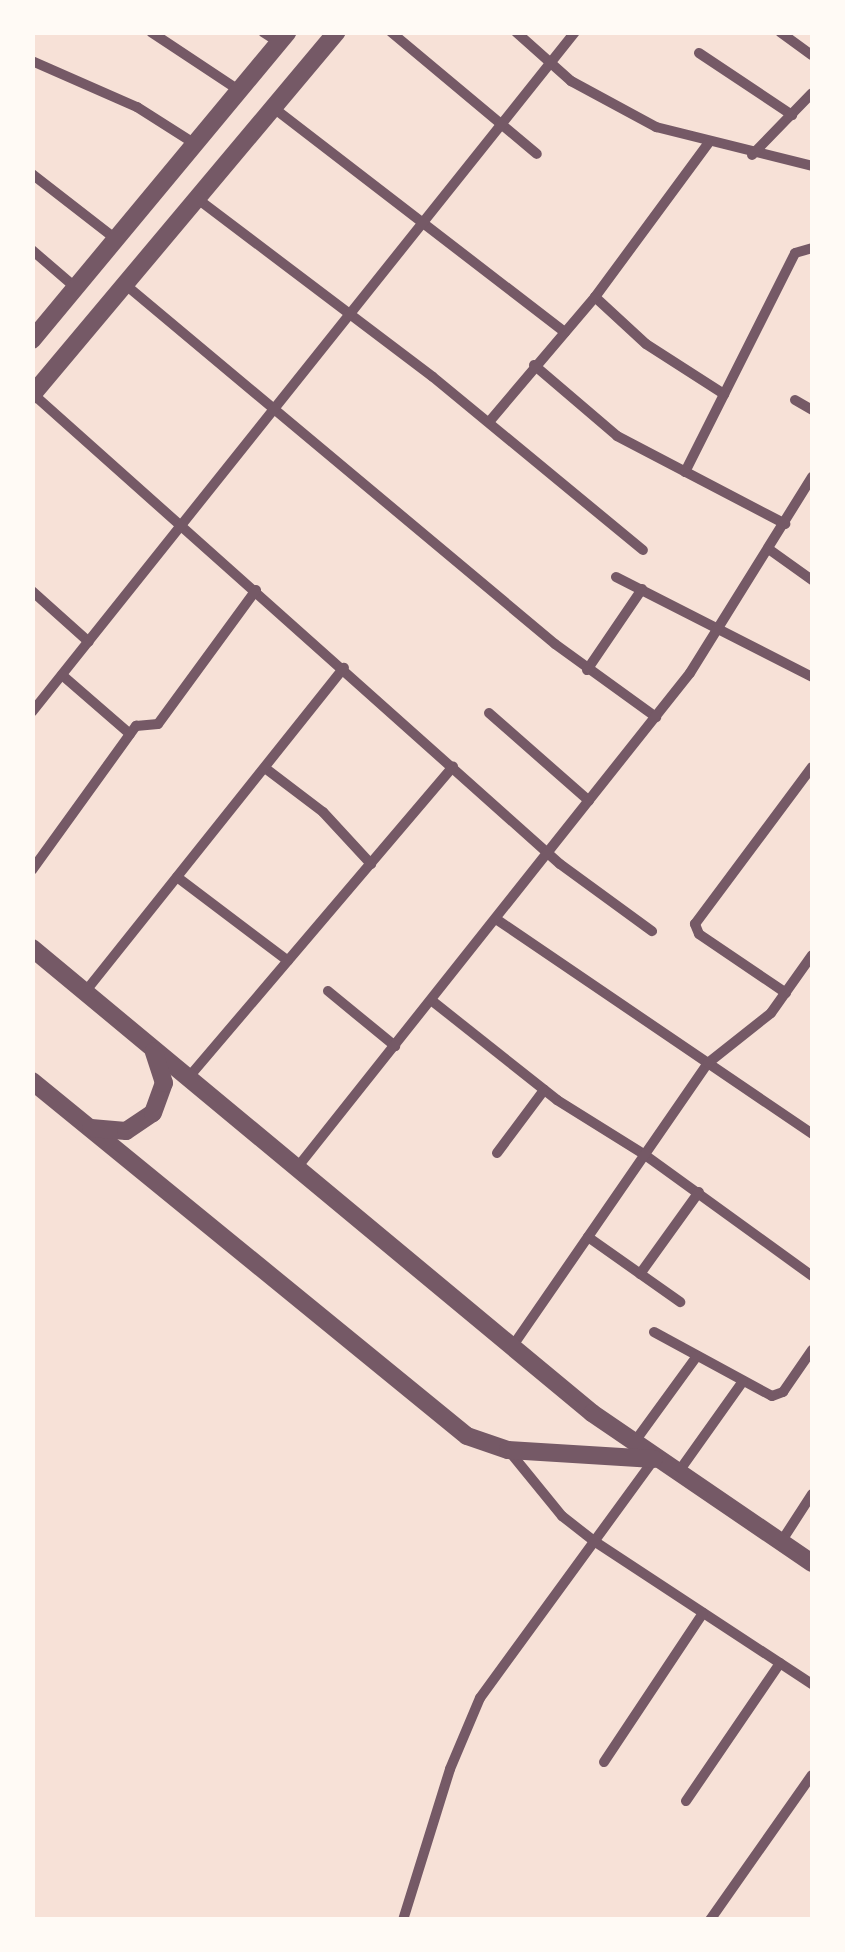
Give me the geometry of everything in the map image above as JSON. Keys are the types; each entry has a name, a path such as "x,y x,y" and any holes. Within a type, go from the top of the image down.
{"street":[{"path":"151,32 240,91"},
{"path":"32,340 284,38 263,32"},
{"path":"337,32 128,286 33,394 548,853 652,931"},
{"path":"391,32 537,154"},
{"path":"516,32 550,66 618,109 708,144 812,166"},
{"path":"32,712 348,314 426,226 575,32"},
{"path":"780,32 812,55"},
{"path":"700,54 792,115"},
{"path":"32,60 137,107 196,145"},
{"path":"752,155 812,93"},
{"path":"274,109 565,332"},
{"path":"489,422 595,297 708,144"},
{"path":"32,174 116,240"},
{"path":"199,200 489,422 643,550"},
{"path":"685,472 795,254 812,248"},
{"path":"32,250 76,288"},
{"path":"128,286 587,670 656,718"},
{"path":"595,297 646,344 724,394"},
{"path":"534,365 602,426 785,524"},
{"path":"796,400 812,410"},
{"path":"296,1170 656,718 722,628 812,477"},
{"path":"802,497 812,504"},
{"path":"770,550 812,580"},
{"path":"616,577 812,677"},
{"path":"587,670 642,589"},
{"path":"32,870 130,734 141,724 156,727 256,590"},
{"path":"32,591 89,642"},
{"path":"85,992 344,668"},
{"path":"62,676 130,734"},
{"path":"488,713 588,801"},
{"path":"188,1078 453,767"},
{"path":"786,994 694,924 812,767"},
{"path":"265,768 323,812 370,864"},
{"path":"177,877 288,961"},
{"path":"496,919 812,1134"},
{"path":"32,948 296,1170 633,1444 812,1563"},
{"path":"512,1347 708,1063 786,994 812,954"},
{"path":"328,991 395,1046"},
{"path":"431,1000 544,1090 646,1155 812,1276"},
{"path":"86,1126 118,1133 152,1113 163,1075 149,1046"},
{"path":"32,1081 458,1430 508,1450 654,1459"},
{"path":"497,1153 544,1090"},
{"path":"640,1274 698,1192"},
{"path":"588,1238 680,1302"},
{"path":"654,1332 778,1396 812,1350"},
{"path":"633,1444 697,1356"},
{"path":"677,1474 743,1381"},
{"path":"508,1450 562,1516 594,1541 812,1684"},
{"path":"403,1920 471,1715 654,1459"},
{"path":"781,1542 812,1494"},
{"path":"604,1762 703,1613"},
{"path":"686,1802 780,1663"},
{"path":"710,1920 812,1775"}]}
